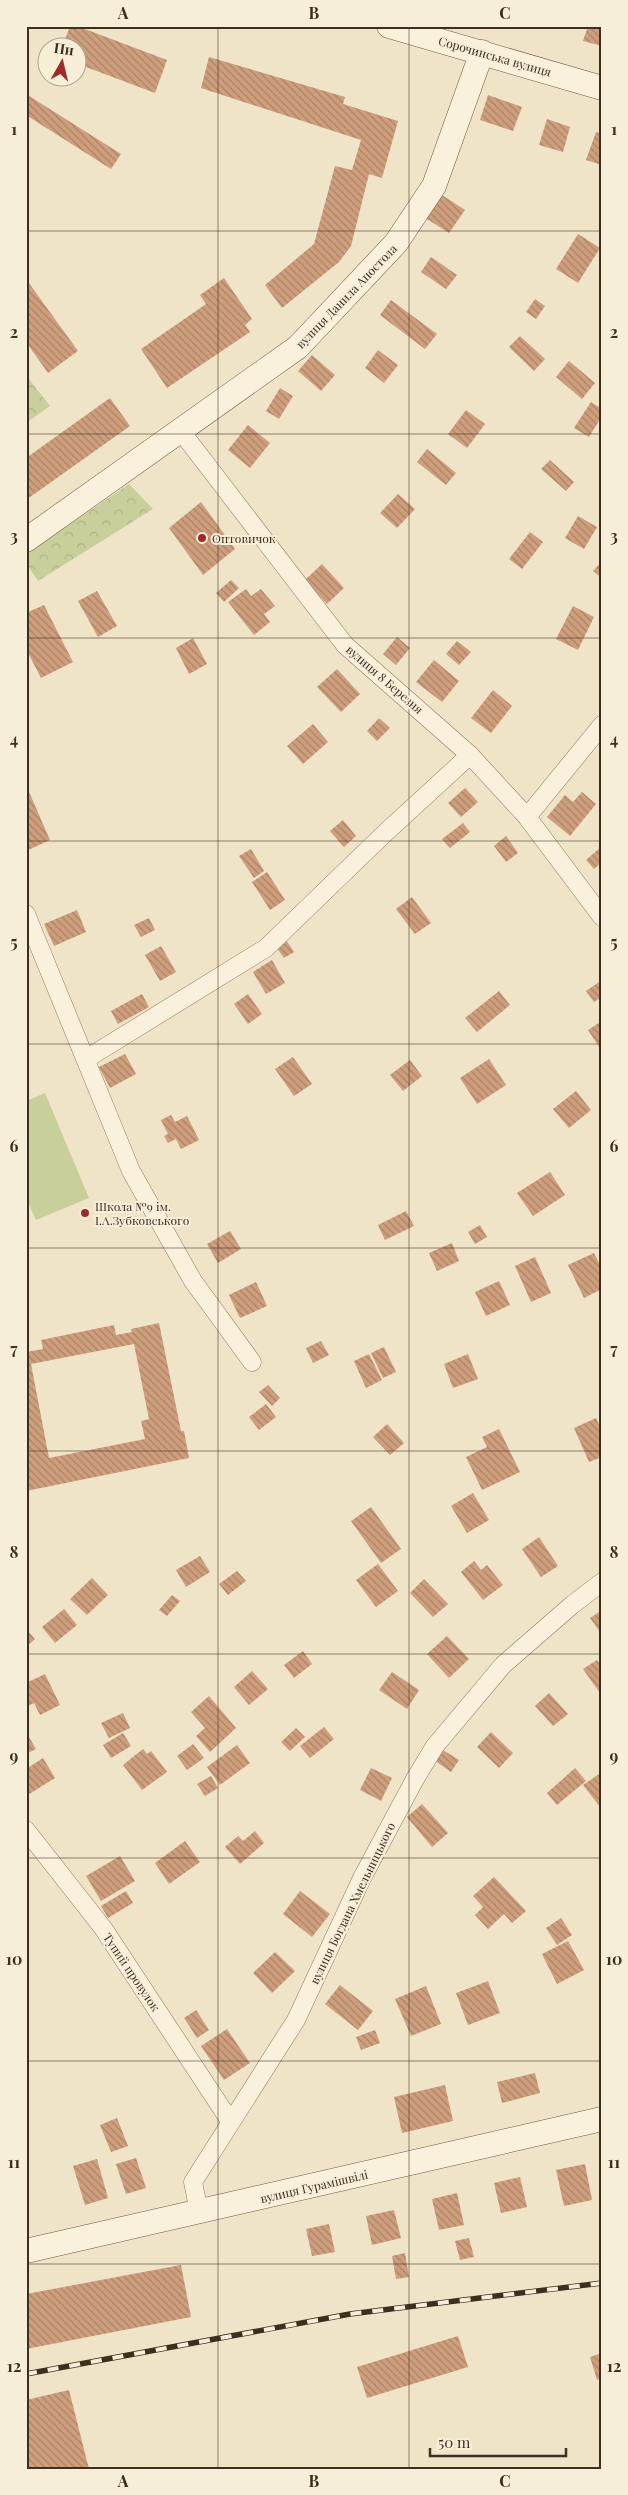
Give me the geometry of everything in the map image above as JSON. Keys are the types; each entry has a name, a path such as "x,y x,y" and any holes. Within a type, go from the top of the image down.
{"main road":[{"name":"Сорочинська вулиця","path":"389,26 602,88"},
{"name":"вулиця Данила Апостола","path":"26,540 298,347 396,243 434,186 482,52"},
{"name":"вулиця Гурамішвілі","path":"26,2250 602,2119"}],"street":[{"name":"вулиця 8 Березня","path":"180,430 345,645 470,755 527,817 602,917"},
{"path":"527,817 602,725"},
{"path":"86,1059 266,948 384,834 470,755"},
{"path":"26,914 131,1171 193,1281 252,1362"},
{"name":"вулиця Богдана Хмельницького","path":"199,2212 193,2182 230,2121 296,2020 362,1878 415,1779 435,1746 503,1665 602,1582"},
{"name":"Тупий провулок","path":"26,1830 103,1928 230,2121"}],"green space":[{"path":"26,375 50,406 26,423"},
{"path":"129,484 153,509 38,581 26,563 26,554"},
{"path":"45,1093 89,1198 36,1220 26,1198 26,1101"}],"building":[{"path":"70,26 77,26 167,60 155,93 88,68 88,38 66,38"},
{"path":"588,26 602,26 602,46 583,41"},
{"path":"209,57 345,97 343,104 398,121 382,178 369,174 351,246 339,262 282,308 265,285 314,244 335,166 352,170 361,140 201,88"},
{"path":"26,94 121,154 111,169 26,115"},
{"path":"488,95 522,107 513,131 480,120"},
{"path":"547,119 570,127 563,152 539,145"},
{"path":"596,132 602,134 602,165 586,160"},
{"path":"439,193 465,210 449,233 424,217"},
{"path":"578,234 600,248 578,283 556,269"},
{"path":"431,257 457,275 446,289 421,272"},
{"path":"224,278 252,319 245,325 250,332 167,388 141,349 206,304 200,295"},
{"path":"26,279 78,351 48,373 26,342"},
{"path":"535,299 545,306 536,319 526,312"},
{"path":"391,300 437,334 425,349 380,315"},
{"path":"520,336 545,359 534,371 509,347"},
{"path":"378,350 398,365 384,383 365,368"},
{"path":"312,355 335,375 321,391 298,371"},
{"path":"569,361 595,383 582,399 556,377"},
{"path":"280,388 293,396 279,419 266,411"},
{"path":"110,398 130,426 26,500 26,458"},
{"path":"591,402 602,409 602,416 589,437 574,428"},
{"path":"466,410 485,424 467,448 448,434"},
{"path":"248,425 270,443 250,468 228,450"},
{"path":"427,449 456,473 446,485 417,462"},
{"path":"550,460 574,482 566,491 541,469"},
{"path":"398,494 415,509 397,528 380,513"},
{"name":"Оптовичок","path":"201,502 235,549 203,575 169,528"},
{"path":"578,516 597,527 584,549 565,538"},
{"path":"530,532 543,542 522,569 509,559"},
{"path":"602,561 602,578 593,571"},
{"path":"322,564 344,588 327,604 305,580"},
{"path":"231,580 239,588 224,602 216,593"},
{"path":"246,589 251,596 261,589 275,606 264,614 270,622 254,635 228,602"},
{"path":"97,591 117,626 98,637 78,601"},
{"path":"44,605 73,662 41,678 26,649 26,610 28,612"},
{"path":"573,606 594,617 578,650 556,639"},
{"path":"397,637 410,648 396,665 383,654"},
{"path":"193,638 207,664 189,674 176,648"},
{"path":"457,641 471,652 459,665 446,654"},
{"path":"434,660 459,681 442,702 416,682"},
{"path":"337,669 360,694 341,712 317,687"},
{"path":"493,690 512,706 491,733 471,718"},
{"path":"379,718 390,728 377,741 367,731"},
{"path":"313,724 328,742 303,764 287,746"},
{"path":"26,785 50,840 26,851"},
{"path":"465,788 478,802 461,817 448,803"},
{"path":"582,792 596,804 570,836 547,817 565,795 573,802"},
{"path":"343,820 356,836 344,847 330,831"},
{"path":"463,823 470,832 450,848 442,839"},
{"path":"506,836 518,853 506,862 494,846"},
{"path":"602,846 602,862 594,869 586,860"},
{"path":"251,849 264,871 254,878 239,856"},
{"path":"267,872 285,900 270,910 252,882"},
{"path":"412,897 431,923 415,934 396,909"},
{"path":"77,910 86,932 54,946 44,924"},
{"path":"149,918 155,930 141,937 134,925"},
{"path":"286,940 294,952 284,958 276,947"},
{"path":"161,946 176,972 160,981 145,955"},
{"path":"272,960 285,983 266,994 253,972"},
{"path":"602,980 602,997 594,1002 586,991"},
{"path":"499,991 510,1005 477,1032 465,1018"},
{"path":"142,994 149,1007 118,1024 111,1011"},
{"path":"248,994 262,1014 248,1024 234,1004"},
{"path":"602,1021 602,1044 599,1047 588,1030"},
{"path":"125,1054 136,1074 110,1088 99,1067"},
{"path":"293,1057 312,1084 294,1096 275,1069"},
{"path":"489,1059 506,1085 477,1104 460,1078"},
{"path":"410,1060 422,1076 403,1091 390,1075"},
{"path":"576,1091 591,1110 569,1128 553,1109"},
{"path":"171,1115 175,1122 187,1116 199,1140 181,1149 176,1139 168,1143 164,1136 168,1134 161,1120"},
{"path":"550,1172 565,1195 533,1216 517,1193"},
{"path":"406,1211 414,1226 385,1240 378,1225"},
{"path":"480,1225 487,1237 475,1244 468,1232"},
{"path":"230,1231 241,1249 218,1263 207,1244"},
{"path":"452,1243 459,1261 437,1271 429,1253"},
{"path":"594,1253 602,1269 602,1289 584,1298 568,1265"},
{"path":"535,1257 551,1293 531,1302 515,1266"},
{"path":"499,1281 510,1305 486,1316 475,1292"},
{"path":"256,1282 267,1306 240,1318 229,1295"},
{"path":"159,1323 181,1431 184,1431 189,1458 26,1491 26,1352 43,1349 41,1340 114,1325 116,1335 132,1332 131,1329","holes":["134,1344 149,1419 141,1421 145,1439 49,1458 31,1364"]},
{"path":"321,1341 329,1355 313,1363 306,1348"},
{"path":"384,1347 396,1372 383,1378 371,1353"},
{"path":"369,1354 382,1380 366,1388 354,1361"},
{"path":"468,1354 478,1379 453,1388 444,1364"},
{"path":"268,1385 280,1398 272,1406 259,1392"},
{"path":"266,1404 276,1417 259,1430 249,1417"},
{"path":"596,1418 602,1431 602,1457 589,1462 574,1428"},
{"path":"387,1424 404,1443 390,1455 373,1437"},
{"path":"499,1429 520,1472 482,1490 466,1457 487,1447 482,1437"},
{"path":"473,1493 489,1520 467,1533 451,1506"},
{"path":"371,1507 401,1549 381,1563 351,1521"},
{"path":"539,1537 558,1566 541,1577 522,1549"},
{"path":"200,1556 210,1572 186,1587 176,1570"},
{"path":"474,1561 481,1570 487,1565 503,1585 483,1600 461,1572"},
{"path":"378,1564 398,1591 376,1607 356,1580"},
{"path":"237,1571 246,1581 228,1595 219,1584"},
{"path":"92,1578 108,1595 87,1615 70,1599"},
{"path":"424,1579 448,1604 433,1617 410,1593"},
{"path":"172,1595 180,1601 167,1616 159,1610"},
{"path":"64,1609 77,1625 55,1643 42,1627"},
{"path":"602,1610 602,1635 590,1618"},
{"path":"26,1629 35,1639 26,1647"},
{"path":"447,1636 469,1659 449,1678 427,1654"},
{"path":"303,1651 312,1664 294,1678 284,1665"},
{"path":"597,1660 602,1667 602,1691 600,1693 583,1669"},
{"path":"252,1671 268,1689 249,1705 234,1687"},
{"path":"392,1672 419,1690 407,1709 379,1690"},
{"path":"45,1674 60,1705 40,1715 34,1703 26,1707 26,1683"},
{"path":"549,1693 568,1714 553,1726 535,1706"},
{"path":"209,1696 236,1728 210,1752 196,1736 205,1728 191,1712"},
{"path":"123,1713 130,1728 109,1738 101,1723"},
{"path":"324,1727 334,1739 310,1758 300,1746"},
{"path":"296,1728 305,1737 290,1751 281,1742"},
{"path":"26,1732 36,1749 26,1754"},
{"path":"491,1732 513,1753 499,1768 477,1747"},
{"path":"123,1733 131,1746 111,1758 103,1745"},
{"path":"193,1744 204,1758 187,1770 177,1756"},
{"path":"237,1745 250,1763 220,1785 207,1767"},
{"path":"438,1747 459,1760 451,1772 431,1758"},
{"path":"143,1749 147,1754 151,1751 167,1772 142,1790 123,1765"},
{"path":"43,1758 55,1778 26,1796 26,1769"},
{"path":"371,1768 392,1778 381,1801 360,1790"},
{"path":"575,1768 586,1781 557,1805 547,1793"},
{"path":"602,1772 602,1806 600,1807 583,1785"},
{"path":"211,1776 218,1788 205,1796 197,1784"},
{"path":"422,1804 448,1833 432,1847 407,1817"},
{"path":"255,1831 264,1843 240,1864 225,1847 238,1836 243,1841"},
{"path":"185,1841 200,1862 169,1884 155,1863"},
{"path":"120,1856 135,1881 101,1901 86,1876"},
{"path":"494,1877 526,1911 512,1923 504,1914 488,1929 475,1915 483,1907 473,1896"},
{"path":"126,1891 133,1903 108,1918 101,1906"},
{"path":"300,1891 330,1914 312,1937 283,1914"},
{"path":"561,1918 572,1935 557,1945 546,1928"},
{"path":"568,1941 584,1970 557,1984 542,1954"},
{"path":"275,1952 295,1971 272,1993 253,1973"},
{"path":"488,1981 500,2013 468,2025 456,1993"},
{"path":"340,1985 373,2011 358,2030 325,2004"},
{"path":"426,1986 441,2024 411,2036 395,1999"},
{"path":"196,2010 209,2030 197,2038 184,2018"},
{"path":"227,2029 250,2063 224,2080 201,2046"},
{"path":"375,2030 380,2043 361,2050 356,2037"},
{"path":"535,2073 540,2093 502,2103 497,2082"},
{"path":"445,2085 453,2121 402,2133 394,2097"},
{"path":"117,2118 128,2146 111,2152 100,2125"},
{"path":"136,2158 146,2188 126,2194 116,2164"},
{"path":"97,2159 108,2198 85,2205 73,2166"},
{"path":"585,2164 592,2200 564,2206 556,2170"},
{"path":"520,2177 527,2207 501,2213 494,2183"},
{"path":"457,2193 464,2225 439,2230 432,2199"},
{"path":"394,2210 401,2238 372,2245 366,2216"},
{"path":"329,2224 335,2252 312,2256 306,2229"},
{"path":"469,2238 474,2257 460,2260 455,2241"},
{"path":"405,2253 409,2277 396,2279 392,2256"},
{"path":"181,2265 191,2317 26,2349 26,2294"},
{"path":"458,2336 468,2367 367,2398 357,2367"},
{"path":"602,2353 602,2378 597,2380 590,2357"},
{"path":"69,2390 89,2469 28,2469 26,2400"}],"railway":[{"path":"26,2374 350,2314 602,2283"}],"place":[{"name":"Оптовичок","path":"202,538"},
{"name":"Школа №9 ім. І.А.Зубковського","path":"85,1213"}]}
